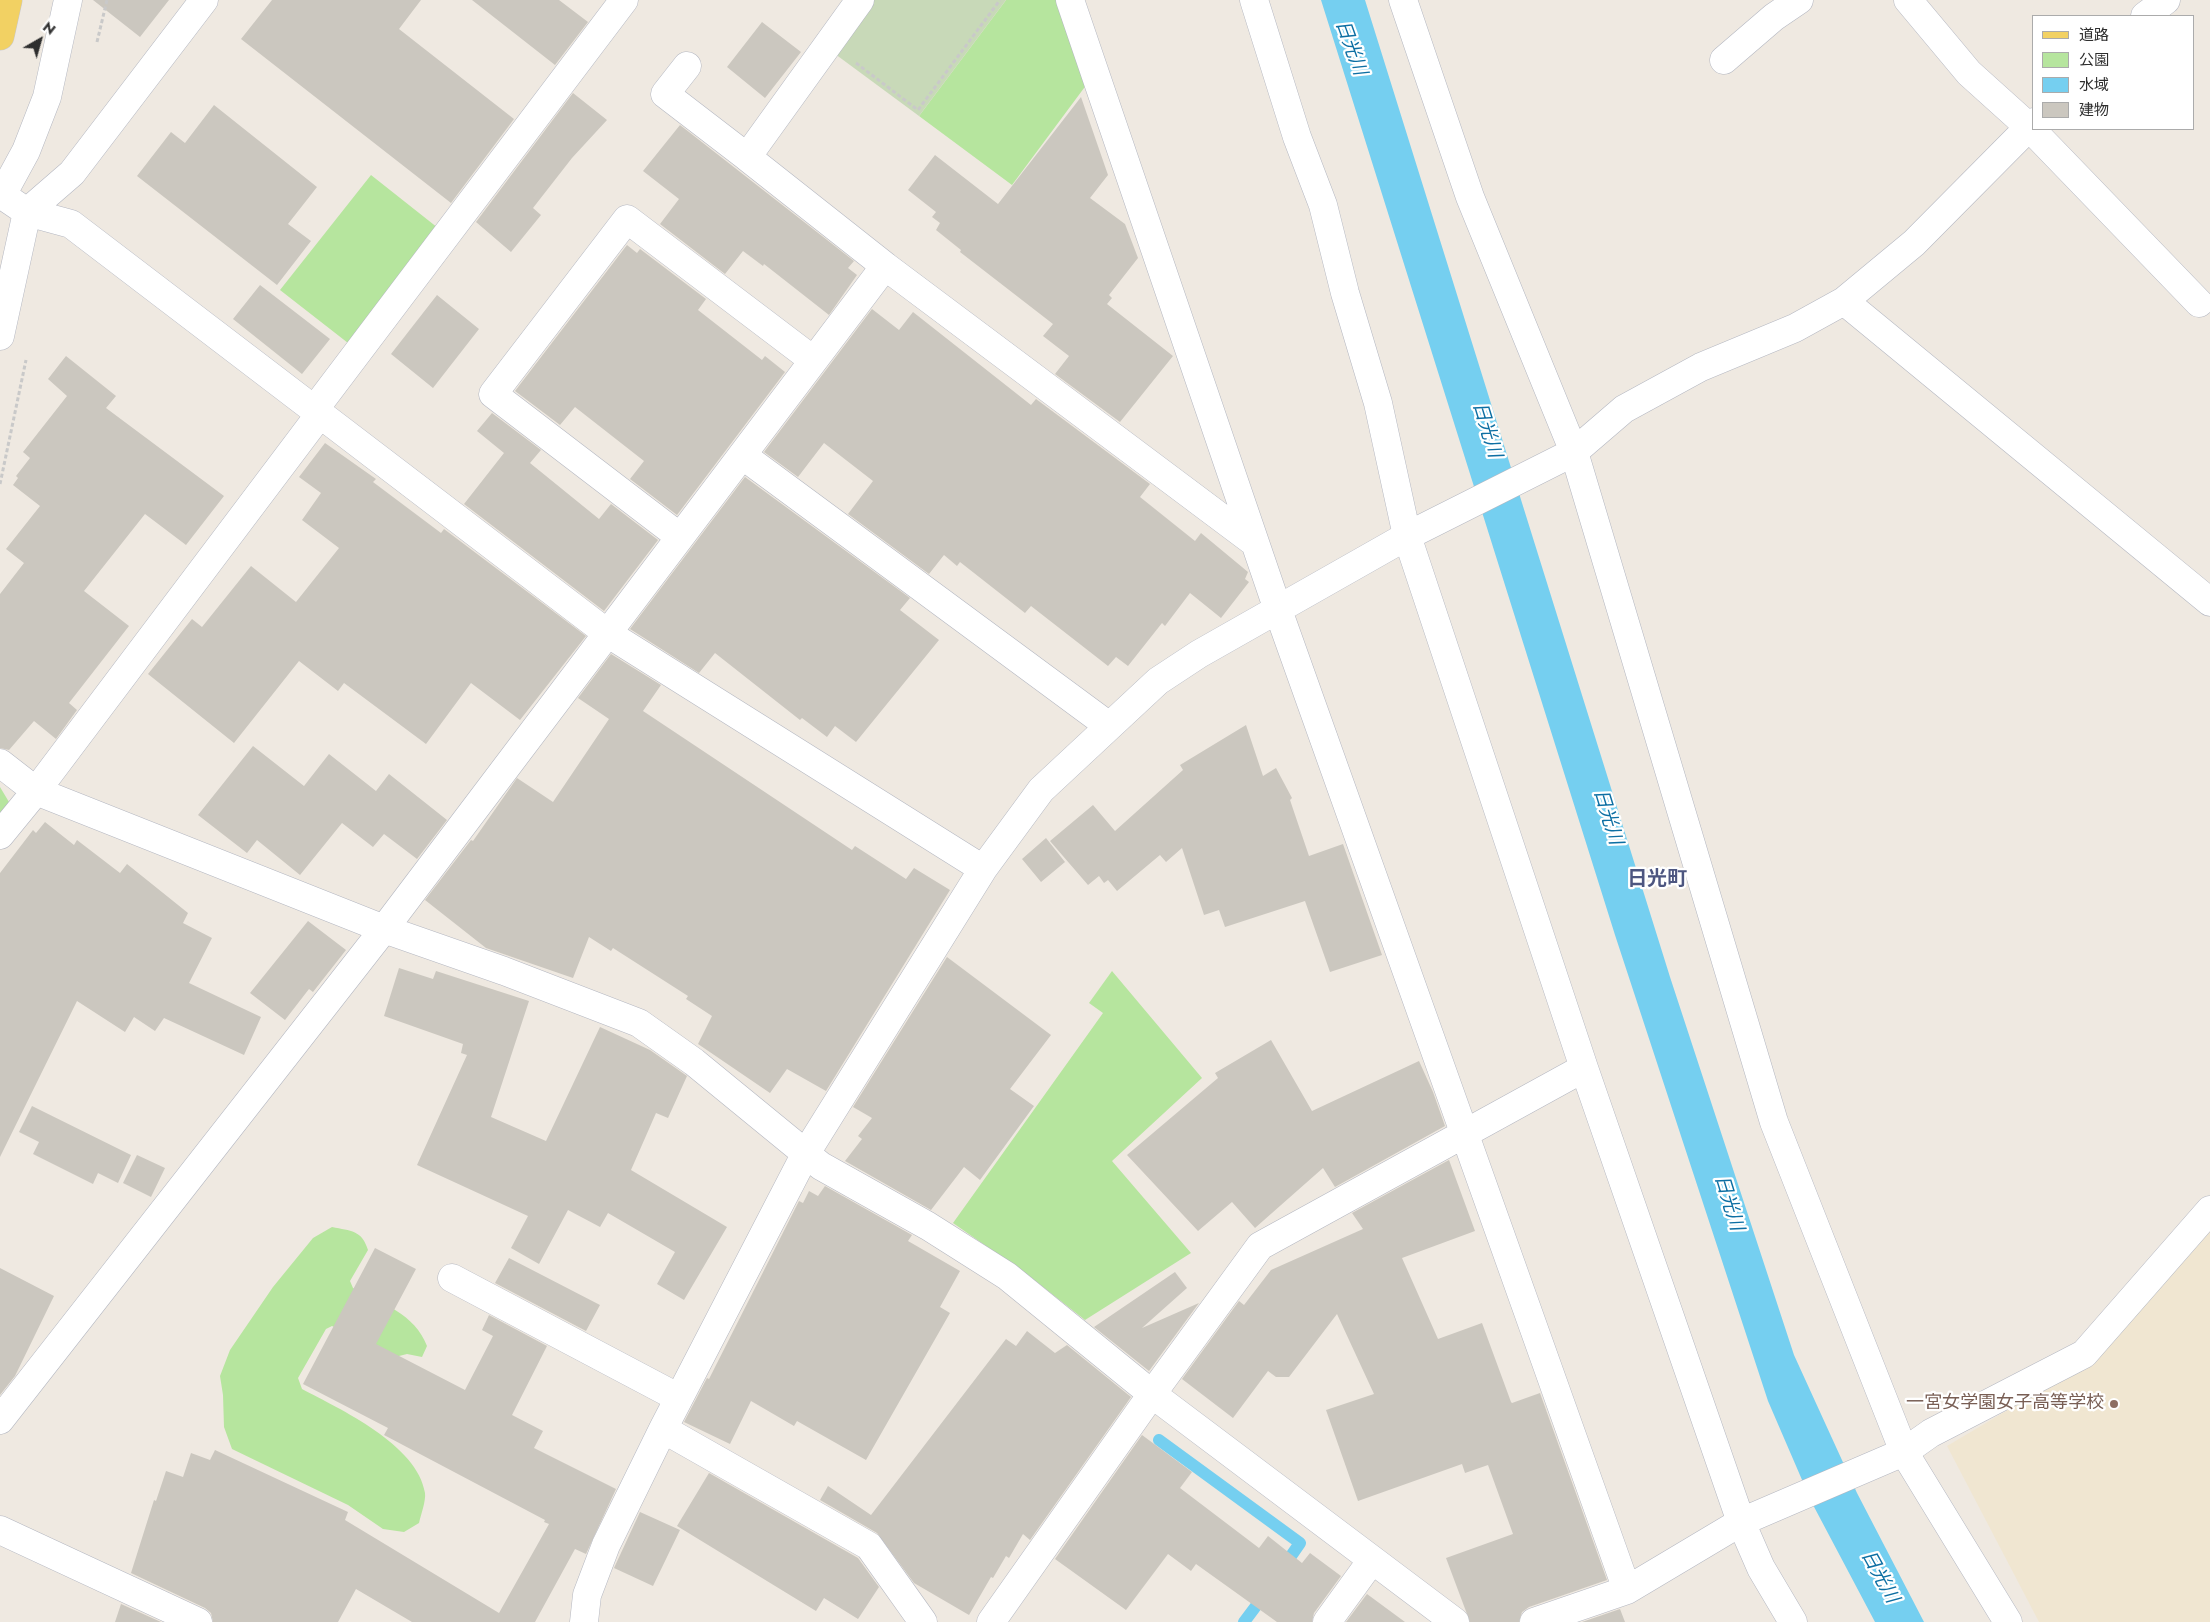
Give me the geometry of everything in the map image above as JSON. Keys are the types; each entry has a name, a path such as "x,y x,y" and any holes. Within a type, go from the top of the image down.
{"main road":[{"path":"0,36 8,0"}],"street":[{"path":"0,336 27,212 72,173 204,0"},
{"path":"0,835 36,791 624,0"},
{"path":"747,157 860,0"},
{"path":"1070,0 1278,610 1627,1590"},
{"path":"1254,0 1297,137 1323,205 1344,293 1416,531 1584,1068 1746,1520 1761,1568 1793,1622"},
{"path":"1403,0 1470,196 1567,455 1774,1122 1898,1455 2008,1622"},
{"path":"1724,60 1774,17 1799,0"},
{"path":"584,1622 587,1595 606,1546 663,1428 806,1153 983,870 1041,790 1158,681 1199,654 1416,531 1567,455 1624,409 1701,367 1795,328 1844,301 1914,243 2031,124 1969,73 1908,0"},
{"path":"2146,15 2166,0"},
{"path":"66,1 47,97 26,150 1,196 27,212 70,224 607,634 983,870"},
{"path":"687,66 665,94 885,266 1255,543"},
{"path":"2037,130 2199,303"},
{"path":"680,537 493,394 627,219 813,360"},
{"path":"0,1420 384,929 885,266"},
{"path":"1844,301 2210,602"},
{"path":"742,455 1109,726"},
{"path":"0,763 36,791 384,929 504,971 639,1023 694,1062 821,1166 928,1226 1008,1276 1152,1394 1455,1622"},
{"path":"991,1622 1152,1394 1260,1246 1584,1068"},
{"path":"1534,1622 1627,1590 1746,1520 1898,1455 1931,1434 2084,1354 2210,1210"},
{"path":"452,1278 679,1398"},
{"path":"663,1428 869,1546 923,1622"},
{"path":"0,1530 198,1622"},
{"path":"1327,1622 1372,1560"}],"path":[{"path":"829,43 918,110 1000,0"}],"shaded area":[{"name":"一宮女学園女子高等学校","path":"2210,1219 2210,1622 2039,1622 1947,1446 2089,1362"}],"green space":[{"path":"868,0 1006,0 919,116 831,51"},
{"path":"1006,0 1057,0 1087,84 1012,185 919,116"},
{"path":"371,175 438,228 348,343 280,290"},
{"path":"0,787 12,807 0,823"},
{"path":"1112,971 1202,1078 1112,1161 1191,1253 1085,1320 1029,1276 953,1223 1103,1013 1089,1003"},
{"path":"332,1227 355,1232 366,1243 368,1250 350,1281 353,1288 406,1318 422,1335 427,1346 422,1357 407,1354 395,1357 332,1326 326,1329 298,1378 302,1389 375,1430 408,1459 419,1476 425,1496 419,1523 404,1532 383,1529 348,1505 232,1449 224,1427 223,1395 220,1376 230,1350 273,1287 313,1238"}],"water":[{"name":"日光川","path":"1321,0 1365,0 1670,977 1794,1355 1857,1493 1924,1622 1875,1622 1812,1503 1768,1401 1615,935"}],"building":[{"path":"93,0 169,0 140,37"},
{"path":"272,0 421,0 399,29 514,119 451,203 241,39"},
{"path":"472,0 559,0 588,22 555,65"},
{"path":"762,22 801,52 765,98 727,67"},
{"path":"573,93 607,120 572,158 533,208 541,215 511,252 476,222"},
{"path":"1081,97 1108,175 1090,198 1125,224 1138,258 1109,295 1112,298 1107,304 1173,356 1120,422 1055,374 1069,356 1043,336 1053,324 960,252 961,250 936,230 940,223 932,217 936,212 908,190 935,155 998,204"},
{"path":"214,105 317,187 288,224 311,241 277,285 137,176 171,132 185,143"},
{"path":"680,125 854,261 848,268 857,275 829,315 764,264 763,266 743,251 725,274 660,224 679,199 643,171"},
{"path":"627,245 637,253 640,249 706,299 698,310 762,360 765,356 785,372 677,515 630,479 644,461 575,407 560,425 515,391"},
{"path":"260,285 330,339 302,374 233,319"},
{"path":"437,295 479,329 433,388 391,354"},
{"path":"872,309 899,330 913,312 1031,405 1036,399 1150,484 1140,497 1195,541 1201,533 1248,572 1245,579 1249,582 1221,618 1190,593 1165,626 1162,623 1128,666 1116,657 1108,666 1031,606 1025,613 960,562 957,566 944,555 929,574 848,514 873,481 824,443 798,477 764,452"},
{"path":"66,356 116,396 106,408 224,496 186,545 145,514 84,591 129,626 69,703 77,710 56,739 34,721 9,750 0,748 0,594 24,563 6,549 40,506 13,485 18,478 16,476 30,458 23,452 67,396 48,379"},
{"path":"492,413 541,450 530,463 599,519 611,504 658,540 604,611 464,504 504,453 477,431"},
{"path":"325,443 376,479 373,482 441,533 444,529 586,636 520,720 471,683 426,744 344,683 338,691 299,661 234,743 148,674 192,619 202,627 251,566 296,602 339,548 302,520 321,493 299,477"},
{"path":"745,477 910,598 900,610 939,640 856,742 835,726 827,737 802,718 800,720 715,653 699,673 630,629"},
{"path":"611,654 661,685 643,711 852,850 855,846 906,879 914,868 950,890 826,1091 787,1069 770,1093 698,1044 712,1016 686,999 688,996 613,948 611,951 589,937 573,978 486,948 425,900 471,840 473,841 517,778 553,802 609,719 578,698"},
{"path":"1246,725 1263,776 1276,768 1292,798 1290,800 1309,856 1343,844 1382,955 1330,972 1305,901 1225,927 1219,910 1204,915 1182,848 1166,862 1160,855 1117,891 1108,880 1104,883 1099,876 1088,885 1050,841 1093,805 1115,831 1183,770 1180,765"},
{"path":"253,746 304,786 329,754 376,791 389,774 447,820 417,859 384,834 373,847 342,823 300,875 257,840 247,853 198,815"},
{"path":"45,822 74,845 77,840 120,873 127,864 188,913 183,923 212,938 189,983 261,1017 244,1055 164,1018 155,1031 134,1017 125,1032 77,1001 0,1157 0,873 33,830 36,833"},
{"path":"1046,838 1065,862 1041,882 1022,859"},
{"path":"308,921 346,950 313,992 309,989 285,1020 250,993"},
{"path":"947,957 1051,1035 1010,1089 1034,1106 980,1180 964,1167 931,1210 845,1161 862,1139 858,1136 872,1118 853,1107"},
{"path":"399,968 433,979 436,971 529,1001 491,1117 546,1141 600,1027 650,1050 687,1076 668,1118 656,1113 631,1170 727,1227 684,1300 657,1284 675,1252 608,1213 600,1227 568,1210 539,1264 511,1248 528,1216 417,1165 467,1055 461,1053 463,1044 384,1016"},
{"path":"1271,1040 1312,1111 1419,1061 1445,1126 1335,1187 1323,1168 1255,1228 1232,1202 1198,1231 1127,1155 1218,1078 1215,1073"},
{"path":"32,1106 131,1155 118,1183 98,1173 93,1184 33,1154 39,1142 19,1132"},
{"path":"137,1155 165,1168 151,1197 123,1183"},
{"path":"1449,1160 1475,1231 1402,1258 1438,1339 1482,1323 1511,1402 1540,1393 1607,1580 1529,1607 1522,1612 1519,1622 1470,1622 1446,1558 1513,1534 1488,1465 1465,1473 1462,1464 1358,1501 1326,1410 1374,1394 1337,1314 1289,1377 1276,1377 1268,1371 1233,1418 1182,1379 1239,1301 1244,1305 1271,1270 1363,1229 1352,1213"},
{"path":"825,1186 912,1235 908,1241 960,1271 940,1307 950,1313 866,1460 797,1421 794,1426 751,1401 730,1444 684,1422 707,1378 709,1379 799,1201 803,1203 809,1191 818,1196"},
{"path":"375,1248 416,1269 376,1344 465,1390 493,1336 482,1330 489,1315 547,1346 512,1415 543,1431 534,1448 616,1489 586,1554 575,1549 535,1622 412,1622 356,1589 338,1622 213,1622 211,1613 205,1608 131,1573 154,1500 156,1501 166,1471 183,1477 191,1453 210,1460 215,1450 348,1512 345,1520 499,1613 549,1524 544,1522 545,1520 384,1435 388,1428 303,1384"},
{"path":"509,1258 600,1305 586,1331 495,1283"},
{"path":"0,1268 54,1296 15,1376 0,1395"},
{"path":"1175,1272 1187,1288 1142,1328 1199,1303 1149,1371 1094,1327"},
{"path":"1027,1331 1055,1353 1067,1345 1131,1397 1030,1540 1023,1534 1009,1558 1006,1556 993,1578 991,1577 969,1615 914,1583 877,1533 820,1500 828,1486 871,1515 1006,1339 1016,1346"},
{"path":"1142,1435 1192,1472 1180,1488 1259,1548 1268,1536 1302,1563 1310,1553 1341,1576 1314,1613 1312,1622 1277,1622 1196,1564 1191,1571 1168,1554 1126,1610 1055,1559"},
{"path":"709,1473 858,1558 879,1587 858,1619 824,1598 816,1611 677,1526"},
{"path":"640,1512 680,1530 653,1586 614,1568"},
{"path":"1367,1594 1405,1622 1346,1622"},
{"path":"121,1604 161,1622 115,1622"},
{"path":"1620,1609 1625,1622 1582,1622"}],"waterway":[{"path":"1159,1440 1300,1543 1282,1569"},
{"path":"1244,1622 1265,1594"}],"place":[{"name":"一宮女学園女子高等学校","path":"2114,1404"}],"district":[{"name":"日光町","path":"1657,880"}]}
